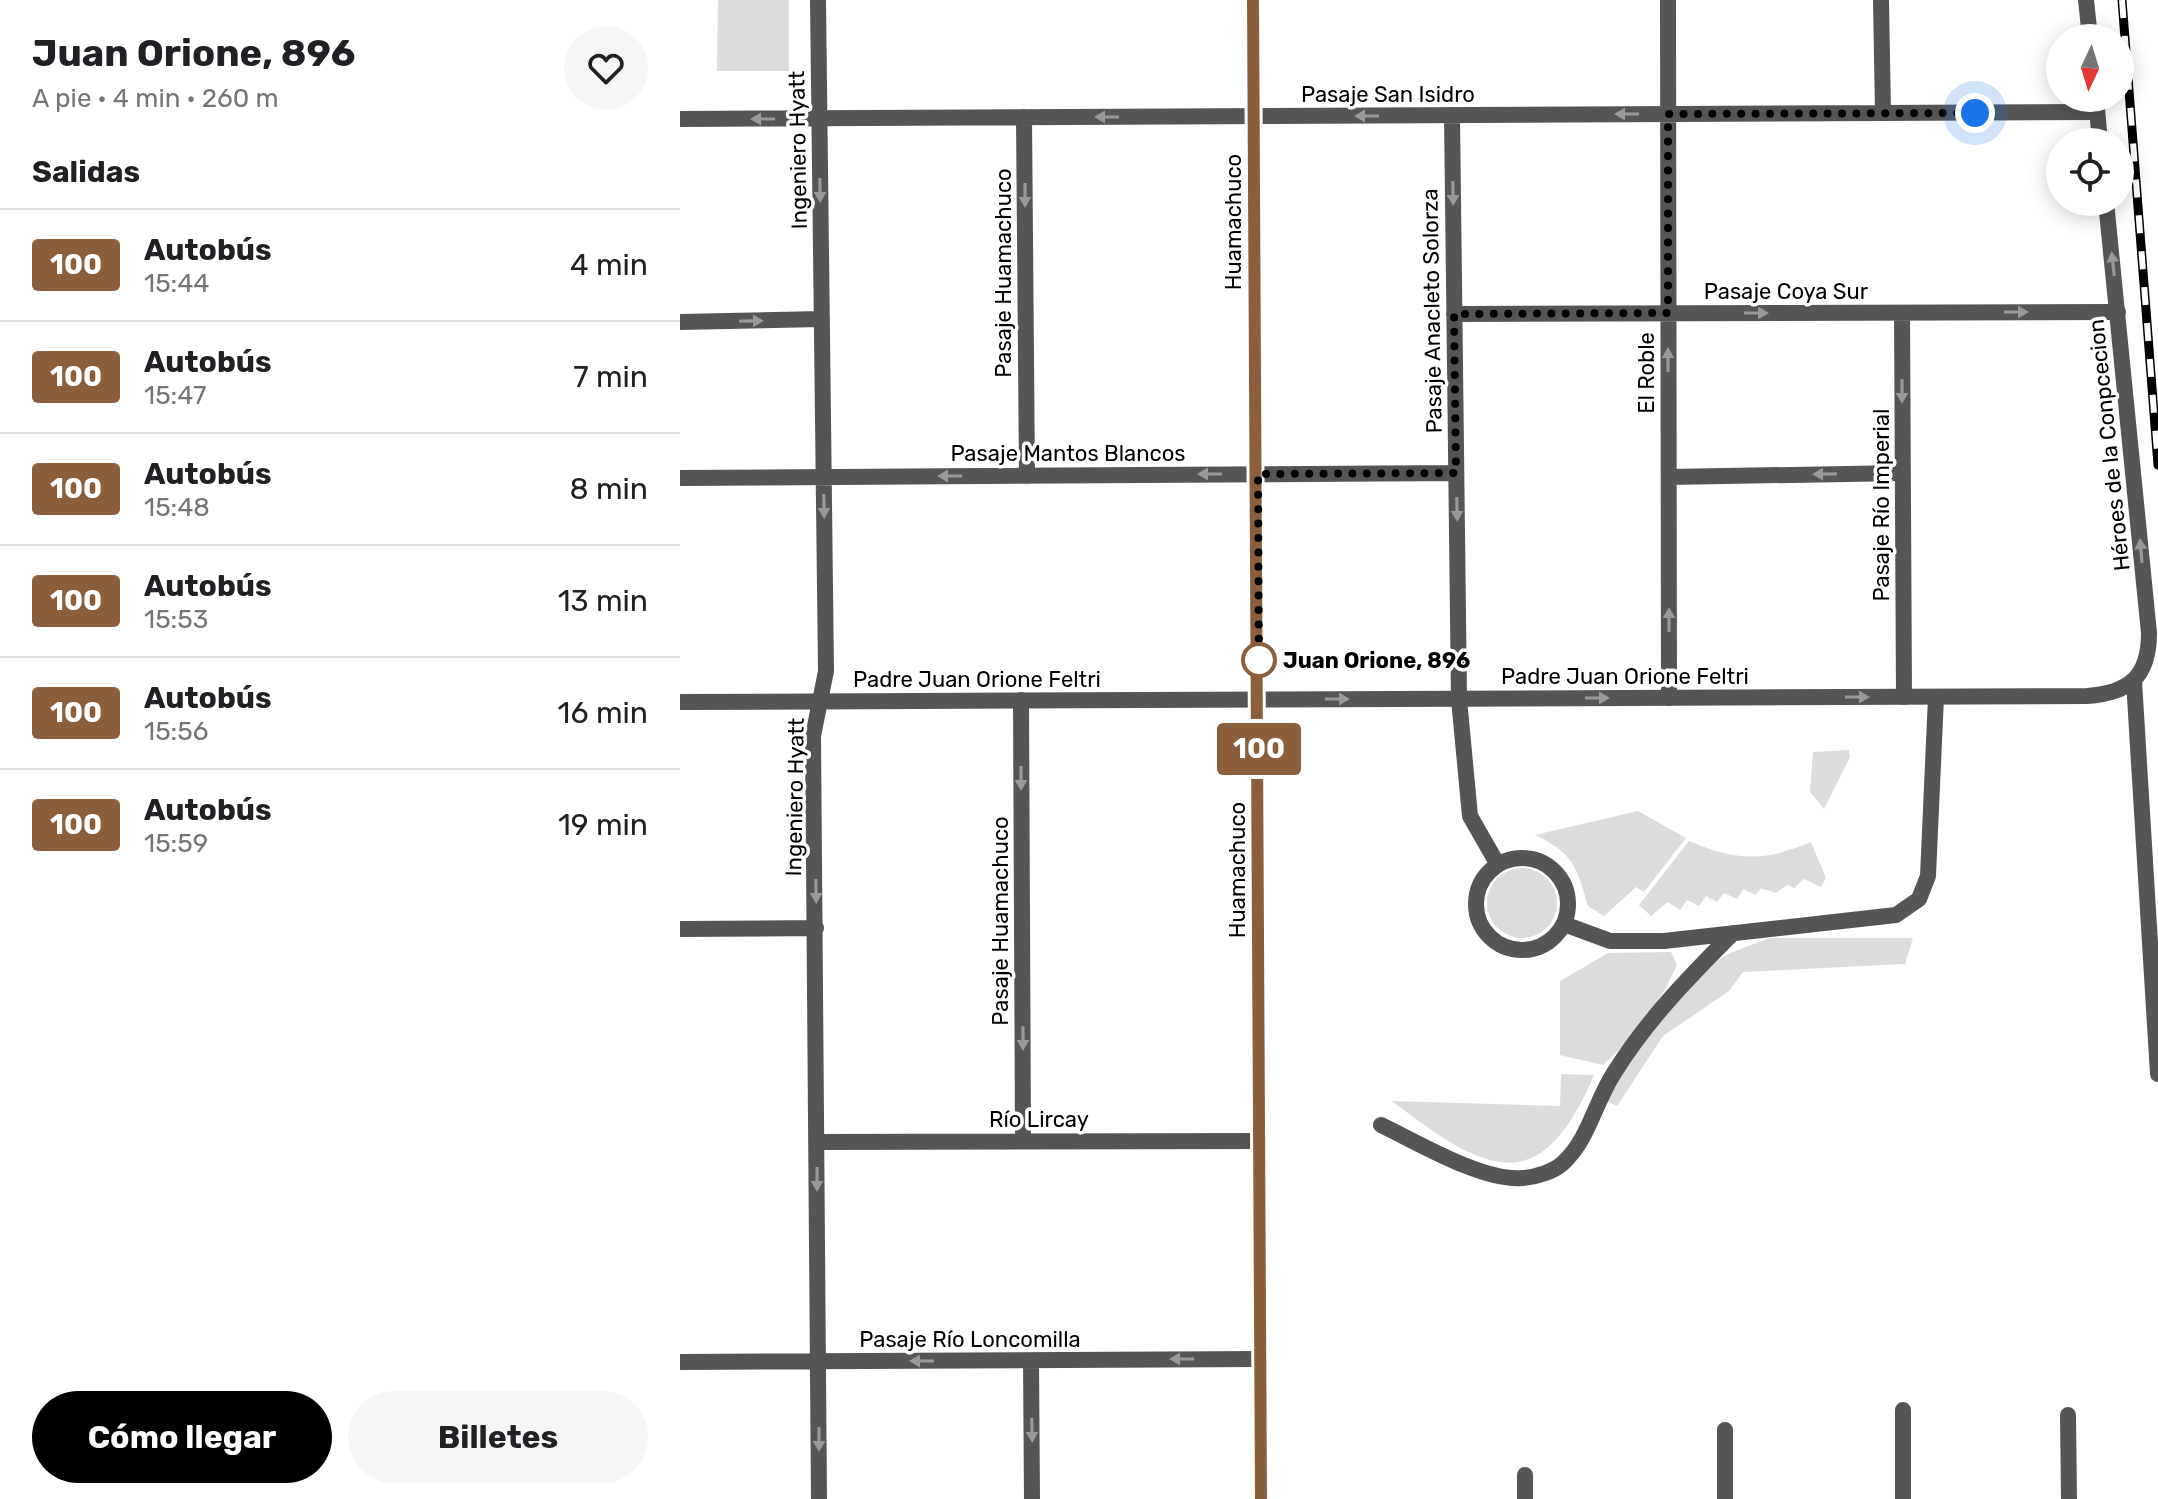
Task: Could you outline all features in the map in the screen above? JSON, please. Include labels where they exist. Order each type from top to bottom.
[{"type":"street","name":"Ingeniero Hyatt","points":[[818,0],[826,671],[813,736],[819,1499]]},
{"type":"street","name":"Huamachuco","points":[[1253,0],[1258,474],[1261,1499]]},
{"type":"street","name":"El Roble","points":[[1668,0],[1669,698]]},
{"type":"street","points":[[1881,0],[1883,113]]},
{"type":"street","points":[[2086,0],[2089,24]]},
{"type":"street","name":"Pasaje San Isidro","points":[[680,119],[1883,113],[2046,107]]},
{"type":"street","name":"Pasaje Anacleto Solorza","points":[[1452,115],[1459,699],[1470,816],[1498,865]]},
{"type":"street","name":"Pasaje Huamachuco","points":[[1024,117],[1027,476]]},
{"type":"street","name":"Héroes de la Conpcecion","points":[[2108,216],[2149,633],[2147,661],[2134,681]]},
{"type":"street","name":"Pasaje Coya Sur","points":[[1454,314],[2118,312]]},
{"type":"street","name":"Pasaje Río Imperial","points":[[1902,313],[1904,697]]},
{"type":"street","points":[[680,322],[822,319]]},
{"type":"street","name":"Pasaje Mantos Blancos","points":[[680,478],[1456,473]]},
{"type":"street","points":[[1669,477],[1903,473]]},
{"type":"street","points":[[2134,681],[2158,1074]]},
{"type":"street","name":"Padre Juan Orione Feltri","points":[[680,702],[2087,696],[2104,695],[2134,681]]},
{"type":"street","points":[[1564,924],[1610,941],[1664,941],[1896,915],[1919,899],[1928,876],[1936,697]]},
{"type":"street","name":"Pasaje Huamachuco","points":[[1021,700],[1023,1141]]},
{"type":"street","points":[[1527,859],[1554,871],[1563,882],[1568,897],[1564,924],[1555,936],[1531,949],[1516,950],[1491,938],[1477,914],[1477,900],[1487,875],[1498,865],[1527,859]]},
{"type":"street","points":[[680,929],[816,928]]},
{"type":"street","points":[[1381,1125],[1493,1174],[1520,1179],[1541,1175],[1561,1164],[1582,1137],[1612,1075],[1643,1029],[1733,933]]},
{"type":"street","name":"Río Lircay","points":[[818,1142],[1260,1141]]},
{"type":"street","name":"Pasaje Río Loncomilla","points":[[680,1362],[1260,1359]]},
{"type":"street","points":[[1031,1361],[1032,1499]]},
{"type":"street","points":[[1903,1410],[1903,1499]]},
{"type":"street","points":[[2068,1415],[2069,1499]]},
{"type":"street","points":[[1725,1430],[1725,1499]]},
{"type":"street","points":[[1525,1475],[1525,1499]]},
{"type":"shaded area","points":[[718,0],[789,0],[789,71],[717,71]]},
{"type":"shaded area","points":[[1849,750],[1850,757],[1824,809],[1810,792],[1813,752]]},
{"type":"shaded area","points":[[1638,811],[1686,838],[1644,892],[1636,887],[1604,916],[1588,906],[1576,871],[1566,855],[1535,835]]},
{"type":"shaded area","points":[[1689,841],[1721,852],[1750,856],[1778,853],[1811,842],[1826,878],[1821,887],[1804,879],[1794,888],[1787,885],[1776,893],[1761,888],[1756,895],[1743,889],[1737,899],[1724,893],[1717,902],[1706,896],[1699,906],[1687,900],[1680,910],[1668,902],[1651,916],[1639,905]]},
{"type":"shaded area","points":[[1529,868],[1551,883],[1557,903],[1555,917],[1547,928],[1536,936],[1515,938],[1497,928],[1489,917],[1487,896],[1497,878],[1508,870]]},
{"type":"shaded area","points":[[1770,938],[1913,938],[1905,964],[1743,972],[1729,991],[1663,1036],[1617,1106],[1606,1101],[1639,1043],[1685,988],[1724,956]]},
{"type":"shaded area","points":[[1671,952],[1677,965],[1662,993],[1646,1019],[1615,1054],[1603,1065],[1560,1055],[1560,981],[1608,953]]},
{"type":"shaded area","points":[[1561,1074],[1594,1075],[1574,1116],[1553,1143],[1531,1158],[1507,1163],[1482,1158],[1455,1145],[1392,1101],[1560,1106]]},
{"type":"railway","points":[[2122,0],[2158,465]]},
{"type":"bus line","name":"100","points":[[1253,0],[1259,643],[1261,1499]]},
{"type":"place","name":"Juan Orione, 896","points":[[1259,660]]},
{"type":"route","points":[[1259,660],[1259,671],[1258,474],[1456,473],[1454,314],[1668,313],[1668,114],[1975,113]]}]
